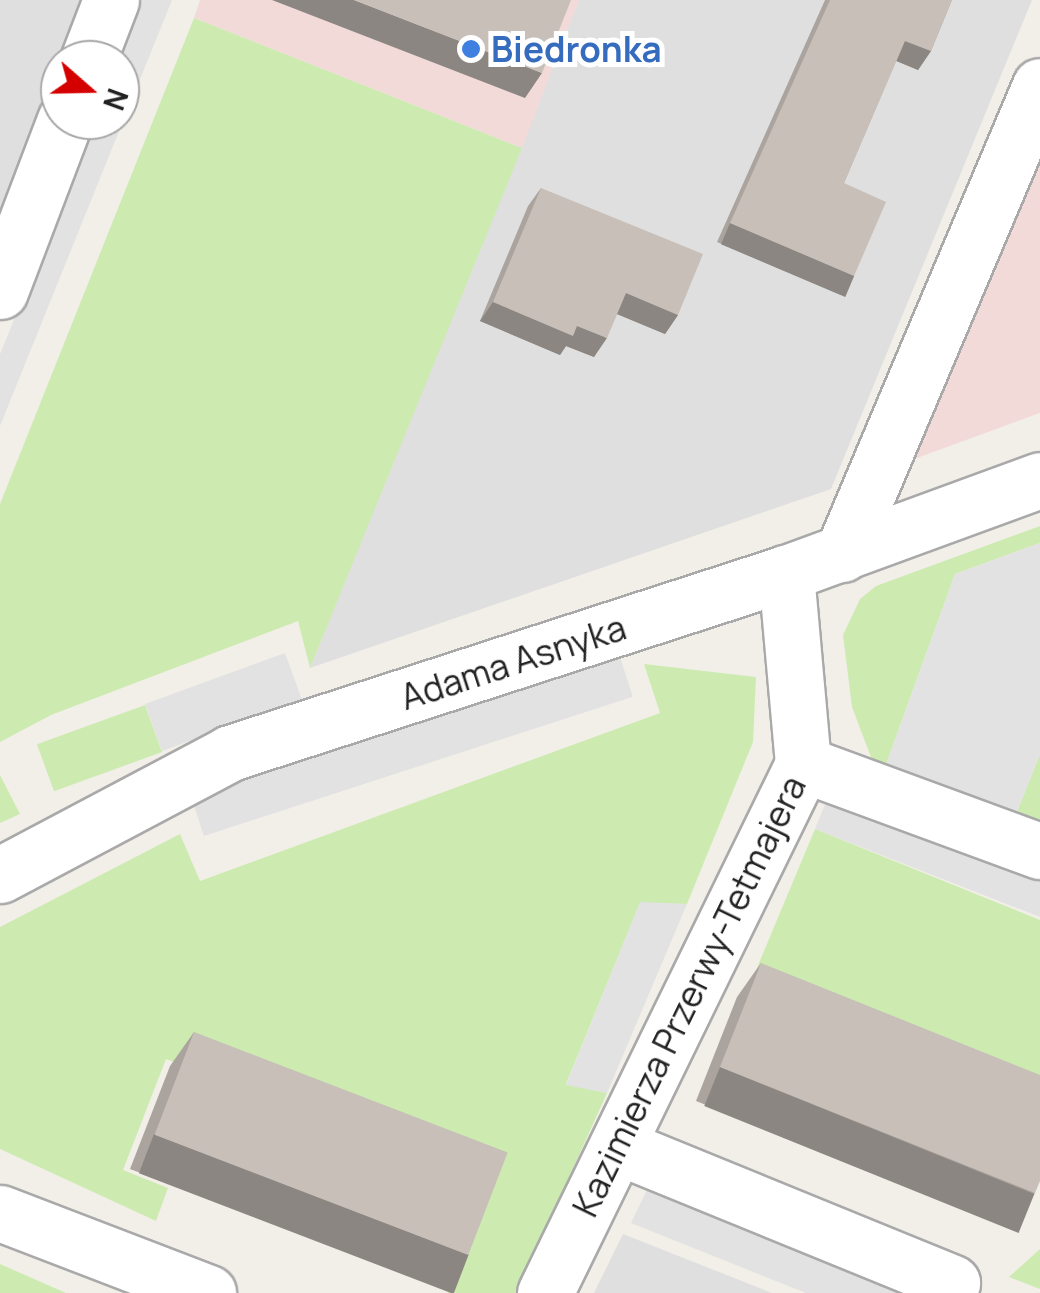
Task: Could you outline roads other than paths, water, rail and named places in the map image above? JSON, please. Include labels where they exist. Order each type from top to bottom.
[{"type":"street","points":[[96,40],[111,0]]},
{"type":"street","points":[[842,554],[1040,86]]},
{"type":"street","points":[[0,291],[57,140]]},
{"type":"street","name":"Adama Asnyka","points":[[0,875],[230,753],[786,573],[1040,480]]},
{"type":"street","name":"Kazimierza Przerwy-Tetmajera","points":[[545,1293],[803,764],[786,573]]},
{"type":"street","points":[[803,764],[1040,851]]},
{"type":"street","points":[[617,1146],[952,1283]]},
{"type":"street","points":[[0,1213],[208,1293]]},
{"type":"place","name":"Biedronka","points":[[471,49]]}]
